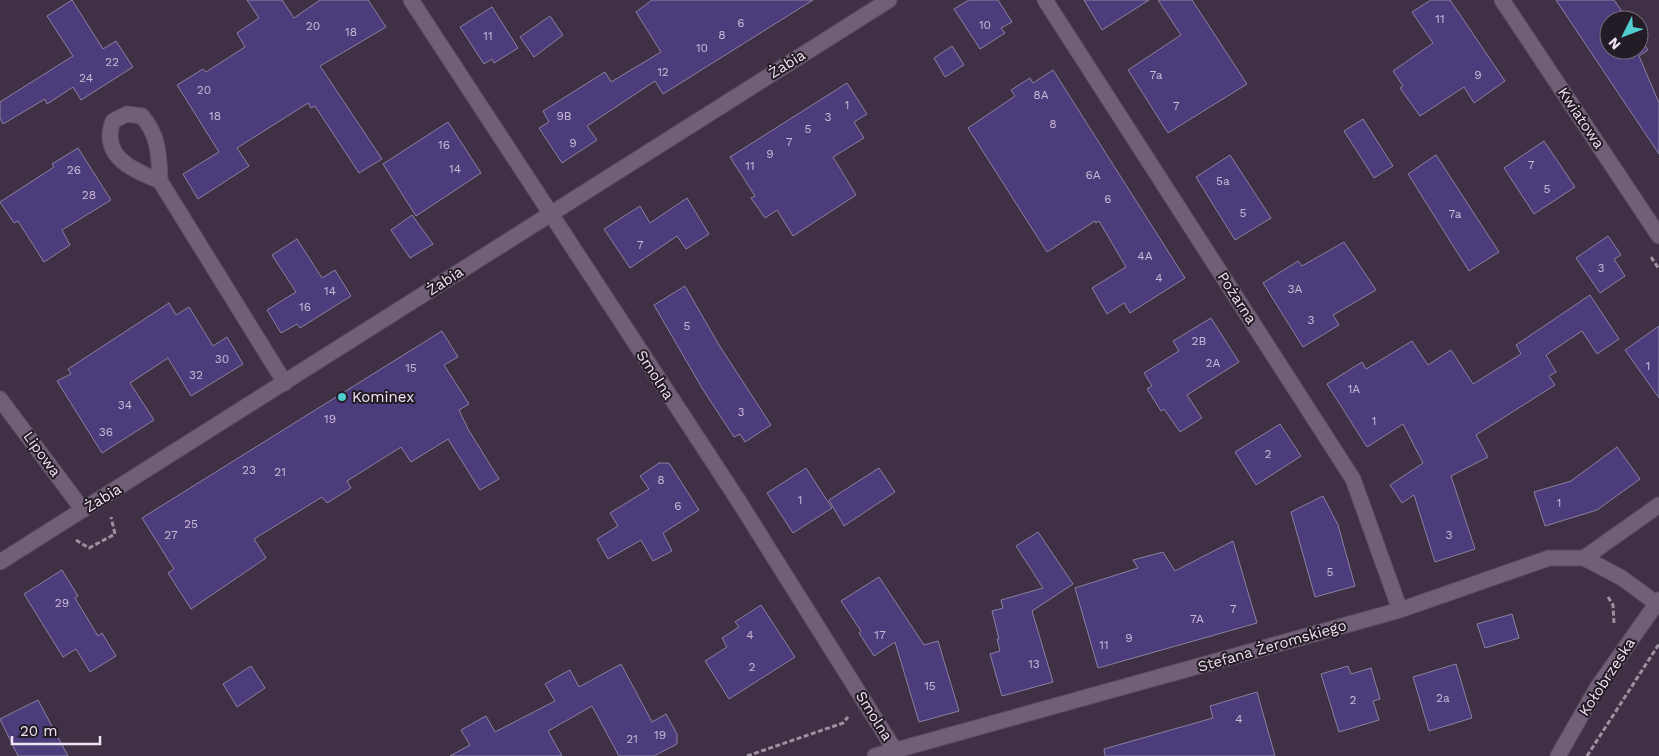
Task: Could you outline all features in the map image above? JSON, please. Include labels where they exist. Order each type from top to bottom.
[{"type":"street","name":"Smolna","points":[[411,0],[738,500],[896,752]]},
{"type":"street","name":"Żabia","points":[[0,562],[890,0]]},
{"type":"street","name":"Pożarna","points":[[1045,0],[1353,479],[1400,610]]},
{"type":"street","name":"Kwiatowa","points":[[1502,0],[1659,236]]},
{"type":"street","points":[[160,181],[286,383]]},
{"type":"street","name":"Lipowa","points":[[0,399],[83,510]]},
{"type":"street","points":[[1584,558],[1659,505]]},
{"type":"street","name":"Stefana Żeromskiego","points":[[875,756],[896,752],[1400,610],[1549,558],[1584,558],[1622,578],[1658,601]]},
{"type":"street","name":"Kołobrzeska","points":[[1558,756],[1597,688],[1658,601]]},
{"type":"path","points":[[68,538],[79,540],[89,548],[115,534],[111,522],[112,513]]},
{"type":"path","points":[[1615,627],[1613,605],[1607,596],[1622,578]]},
{"type":"path","points":[[1587,756],[1659,644]]},
{"type":"path","points":[[747,756],[842,723],[849,717],[852,706],[848,697],[858,691]]},
{"type":"building","points":[[72,0],[103,49],[116,41],[133,67],[81,100],[73,87],[47,104],[45,99],[3,124],[0,118],[0,102],[73,56],[47,16]]},
{"type":"building","points":[[247,0],[282,0],[294,18],[320,0],[368,0],[386,27],[320,66],[382,159],[359,173],[315,106],[311,108],[308,103],[237,148],[249,166],[198,199],[183,174],[219,152],[177,85],[203,69],[206,72],[245,47],[237,33],[259,18]]},
{"type":"building","points":[[652,0],[813,0],[663,94],[655,81],[587,126],[597,140],[562,163],[539,128],[549,122],[543,111],[605,72],[611,82],[661,52],[636,12]]},
{"type":"building","points":[[969,0],[998,0],[1012,22],[1001,28],[1005,33],[980,49],[954,9]]},
{"type":"building","points":[[1084,0],[1149,0],[1102,30]]},
{"type":"building","points":[[1158,0],[1192,0],[1247,84],[1168,133],[1128,70],[1181,35]]},
{"type":"building","points":[[1431,0],[1450,0],[1505,81],[1474,103],[1464,87],[1420,116],[1400,88],[1403,86],[1393,71],[1433,43],[1412,12]]},
{"type":"building","points":[[1556,0],[1614,0],[1621,10],[1599,10],[1599,60],[1641,60],[1659,103],[1659,154]]},
{"type":"building","points":[[492,7],[518,48],[494,63],[492,59],[484,64],[460,27]]},
{"type":"building","points":[[550,16],[563,35],[534,57],[520,37]]},
{"type":"building","points":[[952,46],[964,65],[945,77],[934,58]]},
{"type":"building","points":[[1053,70],[1185,278],[1130,313],[1124,303],[1107,314],[1092,288],[1126,267],[1099,221],[1096,223],[1095,221],[1047,252],[968,128],[1015,96],[1011,90],[1030,78],[1033,83]]},
{"type":"building","points":[[847,83],[867,114],[854,122],[864,138],[833,157],[856,195],[793,236],[777,210],[765,218],[751,198],[755,196],[730,157]]},
{"type":"building","points":[[1363,119],[1393,166],[1374,178],[1344,131]]},
{"type":"building","points":[[448,122],[481,173],[416,216],[383,164]]},
{"type":"building","points":[[1544,141],[1575,187],[1534,214],[1504,168]]},
{"type":"building","points":[[78,148],[111,200],[62,230],[70,245],[44,262],[18,221],[14,223],[0,202],[54,167],[52,164]]},
{"type":"building","points":[[1230,155],[1271,218],[1235,240],[1196,177]]},
{"type":"building","points":[[1436,155],[1499,252],[1469,271],[1408,174]]},
{"type":"building","points":[[687,198],[709,234],[686,249],[677,236],[630,268],[604,229],[640,206],[650,223]]},
{"type":"building","points":[[412,215],[433,244],[410,258],[391,230]]},
{"type":"building","points":[[1608,236],[1621,255],[1614,259],[1625,276],[1600,293],[1576,258]]},
{"type":"building","points":[[297,239],[322,278],[335,270],[351,296],[300,328],[297,324],[281,333],[267,310],[296,292],[272,255]]},
{"type":"building","points":[[1344,242],[1376,290],[1333,315],[1339,325],[1303,347],[1263,283],[1298,261],[1302,266]]},
{"type":"building","points":[[685,286],[719,345],[771,425],[745,442],[740,434],[734,437],[702,388],[654,305]]},
{"type":"building","points":[[1590,295],[1619,339],[1597,354],[1582,331],[1546,355],[1556,372],[1549,376],[1555,385],[1476,435],[1488,457],[1451,476],[1475,549],[1435,562],[1414,495],[1402,503],[1390,485],[1423,463],[1403,424],[1367,447],[1327,384],[1362,362],[1366,369],[1412,341],[1428,365],[1451,350],[1473,384],[1521,354],[1516,345]]},
{"type":"building","points":[[169,303],[176,315],[189,307],[213,346],[227,337],[243,364],[191,396],[168,358],[130,383],[154,420],[102,453],[57,381],[71,374],[68,369]]},
{"type":"building","points":[[1211,318],[1239,362],[1187,395],[1202,418],[1180,432],[1164,409],[1161,411],[1147,389],[1152,386],[1144,373],[1179,351],[1173,341]]},
{"type":"building","points":[[1659,326],[1659,398],[1625,350]]},
{"type":"building","points":[[442,331],[458,357],[444,365],[469,404],[459,410],[468,429],[499,479],[480,490],[448,439],[411,462],[401,447],[347,481],[351,488],[327,503],[322,497],[254,539],[266,558],[191,609],[168,573],[174,569],[142,518]]},
{"type":"building","points":[[1280,424],[1301,456],[1256,485],[1235,452]]},
{"type":"building","points":[[1617,447],[1640,479],[1597,510],[1545,526],[1534,492],[1571,481]]},
{"type":"building","points":[[659,463],[669,463],[699,510],[663,533],[672,551],[653,561],[641,540],[608,559],[597,539],[618,526],[610,513],[649,489],[640,476]]},
{"type":"building","points":[[806,468],[832,508],[793,533],[767,493]]},
{"type":"building","points":[[879,468],[895,492],[844,526],[829,500]]},
{"type":"building","points":[[1323,496],[1338,525],[1355,586],[1315,597],[1291,512]]},
{"type":"building","points":[[1038,532],[1073,584],[1032,611],[1053,682],[1002,696],[990,654],[1000,651],[992,611],[1003,608],[1001,600],[1043,588],[1016,546]]},
{"type":"building","points":[[1233,541],[1257,623],[1098,668],[1075,588],[1138,568],[1133,560],[1163,552],[1175,571]]},
{"type":"building","points":[[62,570],[78,596],[75,598],[98,636],[102,633],[116,656],[90,672],[76,649],[63,657],[24,594]]},
{"type":"building","points":[[879,577],[924,645],[938,641],[959,711],[919,722],[895,642],[874,656],[859,633],[861,631],[841,601]]},
{"type":"building","points":[[761,605],[795,657],[729,699],[705,661],[727,647],[722,638],[739,627],[735,622]]},
{"type":"building","points":[[1512,614],[1519,638],[1485,648],[1477,624]]},
{"type":"building","points":[[621,664],[652,722],[666,714],[677,734],[677,744],[654,756],[619,756],[592,706],[548,731],[562,756],[450,756],[470,745],[461,730],[486,716],[495,732],[555,701],[545,684],[570,670],[579,687]]},
{"type":"building","points":[[1456,664],[1472,718],[1429,731],[1413,677]]},
{"type":"building","points":[[251,666],[265,688],[237,707],[223,684]]},
{"type":"building","points":[[1348,666],[1351,674],[1371,668],[1380,699],[1373,701],[1379,720],[1339,732],[1321,674]]},
{"type":"building","points":[[1257,692],[1275,756],[1105,756],[1104,749],[1213,718],[1210,706]]},
{"type":"building","points":[[38,700],[68,756],[18,756],[0,719]]},
{"type":"place","name":"Kominex","points":[[342,397]]}]
